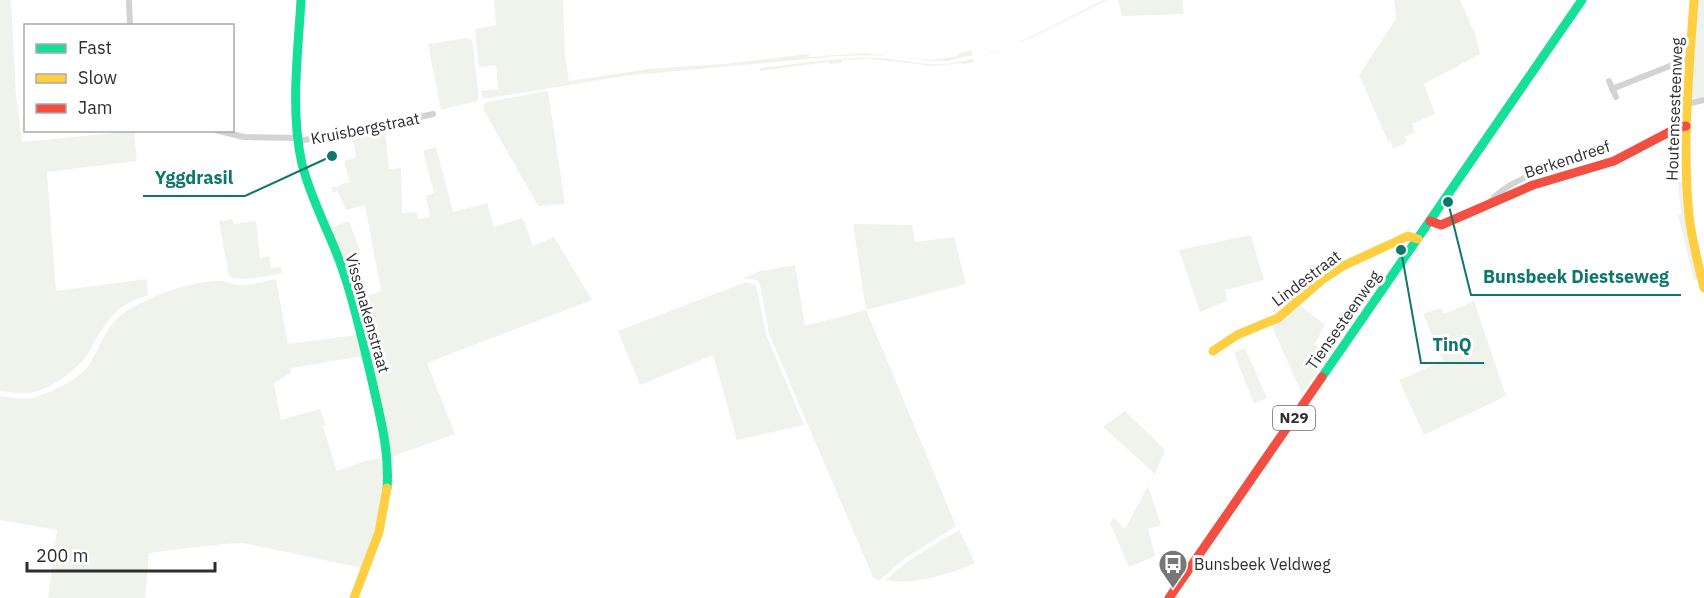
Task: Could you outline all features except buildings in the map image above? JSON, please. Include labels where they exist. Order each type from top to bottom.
[{"type":"street","points":[[129,0],[130,24]]},
{"type":"street","name":"Vissenakenstraat","points":[[301,0],[296,106],[298,139],[304,172],[350,293],[387,452],[388,489],[383,521],[373,554],[354,598]]},
{"type":"street","name":"Tiensesteenweg","points":[[1169,598],[1582,0]]},
{"type":"street","name":"Houtemsesteenweg","points":[[1694,0],[1685,163],[1689,216],[1704,288]]},
{"type":"street","points":[[1612,89],[1690,58]]},
{"type":"street","points":[[1609,81],[1616,97]]},
{"type":"street","points":[[1687,104],[1704,100]]},
{"type":"street","name":"Kruisbergstraat","points":[[223,132],[243,137],[298,139],[359,131],[433,114]]},
{"type":"street","name":"Berkendreef","points":[[1430,221],[1441,225],[1533,185],[1605,165],[1677,128],[1686,126]]},
{"type":"street","name":"Berkendreef","points":[[1489,203],[1507,187],[1538,172],[1577,159]]},
{"type":"street","name":"Lindestraat","points":[[1213,351],[1237,335],[1278,318],[1323,279],[1343,266],[1408,236],[1418,239]]},
{"type":"shaded area","points":[[0,0],[11,0],[16,96],[22,142],[134,132],[137,161],[47,172],[56,291],[147,279],[148,295],[119,309],[105,325],[78,366],[54,384],[25,393],[0,391]]},
{"type":"shaded area","points":[[494,0],[563,0],[565,56],[569,81],[648,69],[724,64],[809,54],[809,57],[864,53],[883,55],[839,56],[624,76],[483,99],[481,91],[498,89],[496,65],[479,67],[475,29],[496,25]]},
{"type":"shaded area","points":[[1103,0],[1107,0],[1031,38],[1014,44]]},
{"type":"shaded area","points":[[1118,0],[1182,0],[1184,14],[1122,16]]},
{"type":"shaded area","points":[[1394,0],[1460,0],[1476,36],[1480,54],[1424,84],[1435,114],[1412,124],[1415,132],[1405,137],[1407,142],[1393,149],[1359,75],[1396,19]]},
{"type":"shaded area","points":[[1698,0],[1704,0],[1704,98],[1692,98]]},
{"type":"shaded area","points":[[467,38],[472,40],[479,98],[477,101],[441,110],[428,44]]},
{"type":"shaded area","points":[[971,50],[973,55],[947,61],[931,61],[888,55],[931,60],[959,56],[958,54]]},
{"type":"shaded area","points":[[979,57],[973,59],[974,62],[962,65],[962,63],[933,66],[871,59],[842,60],[842,63],[829,64],[828,62],[760,71],[760,68],[860,58],[947,64]]},
{"type":"shaded area","points":[[548,91],[565,204],[538,206],[483,109],[485,103],[492,101]]},
{"type":"shaded area","points":[[385,128],[389,169],[401,168],[402,213],[417,212],[418,219],[430,217],[426,196],[434,193],[423,151],[436,147],[453,212],[487,203],[494,227],[523,218],[533,246],[554,237],[592,300],[427,363],[455,434],[391,457],[330,228],[349,221],[360,251],[348,255],[365,296],[381,291],[365,205],[346,210],[337,191],[332,193],[331,188],[350,182],[344,161],[356,157],[353,139],[362,137],[362,132]]},
{"type":"shaded area","points":[[1678,182],[1683,182],[1698,279],[1694,281],[1678,215],[1681,214]]},
{"type":"shaded area","points":[[232,219],[234,224],[256,221],[260,258],[269,256],[271,268],[281,267],[282,273],[249,279],[229,277],[219,221]]},
{"type":"shaded area","points":[[853,224],[912,225],[915,242],[954,237],[966,284],[866,310]]},
{"type":"shaded area","points":[[1251,235],[1264,280],[1225,290],[1227,301],[1200,312],[1179,250]]},
{"type":"shaded area","points":[[795,265],[805,326],[866,310],[956,526],[901,561],[879,581],[873,577],[769,334],[760,284],[754,279],[742,279],[760,271]]},
{"type":"shaded area","points":[[276,279],[288,344],[357,335],[363,356],[291,368],[291,373],[274,383],[281,420],[320,409],[326,425],[323,427],[337,471],[368,460],[384,458],[380,509],[362,568],[243,543],[223,544],[149,553],[145,598],[48,598],[57,530],[0,520],[0,396],[32,398],[73,380],[86,369],[106,333],[122,314],[161,294],[196,283],[221,281],[240,285]]},
{"type":"shaded area","points":[[746,282],[756,285],[767,337],[804,425],[737,440],[713,355],[640,385],[618,331]]},
{"type":"shaded area","points":[[1474,301],[1506,396],[1424,435],[1399,380],[1443,361],[1423,314],[1441,308],[1444,314]]},
{"type":"shaded area","points":[[1298,304],[1325,325],[1314,345],[1331,354],[1302,394],[1271,324]]},
{"type":"shaded area","points":[[1245,348],[1267,398],[1254,404],[1234,353]]},
{"type":"shaded area","points":[[1125,411],[1165,450],[1155,474],[1103,427]]},
{"type":"shaded area","points":[[1148,486],[1161,525],[1148,529],[1155,556],[1129,567],[1110,523],[1114,518],[1125,529]]},
{"type":"shaded area","points":[[959,530],[975,563],[931,578],[907,581],[885,580],[914,557]]},
{"type":"traffic: fast","points":[[301,0],[296,82],[298,144],[305,176],[338,257],[356,316],[383,432],[387,460],[387,488]]},
{"type":"traffic: fast","points":[[1322,377],[1582,0]]},
{"type":"traffic: slow","points":[[1694,0],[1686,162],[1689,216],[1704,288]]},
{"type":"traffic: slow","points":[[1213,351],[1237,335],[1278,318],[1323,279],[1343,266],[1408,236],[1418,239]]},
{"type":"traffic: slow","points":[[354,598],[379,532],[387,488]]},
{"type":"traffic: jam","points":[[1430,221],[1441,225],[1533,185],[1614,161],[1677,128],[1686,126]]},
{"type":"traffic: jam","points":[[1169,598],[1322,377]]},
{"type":"place","name":"Yggdrasil","points":[[332,156]]},
{"type":"place","name":"Bunsbeek Diestseweg","points":[[1448,202]]},
{"type":"place","name":"TinQ","points":[[1401,250]]},
{"type":"place","name":"Bunsbeek Veldweg","points":[[1173,590]]}]
